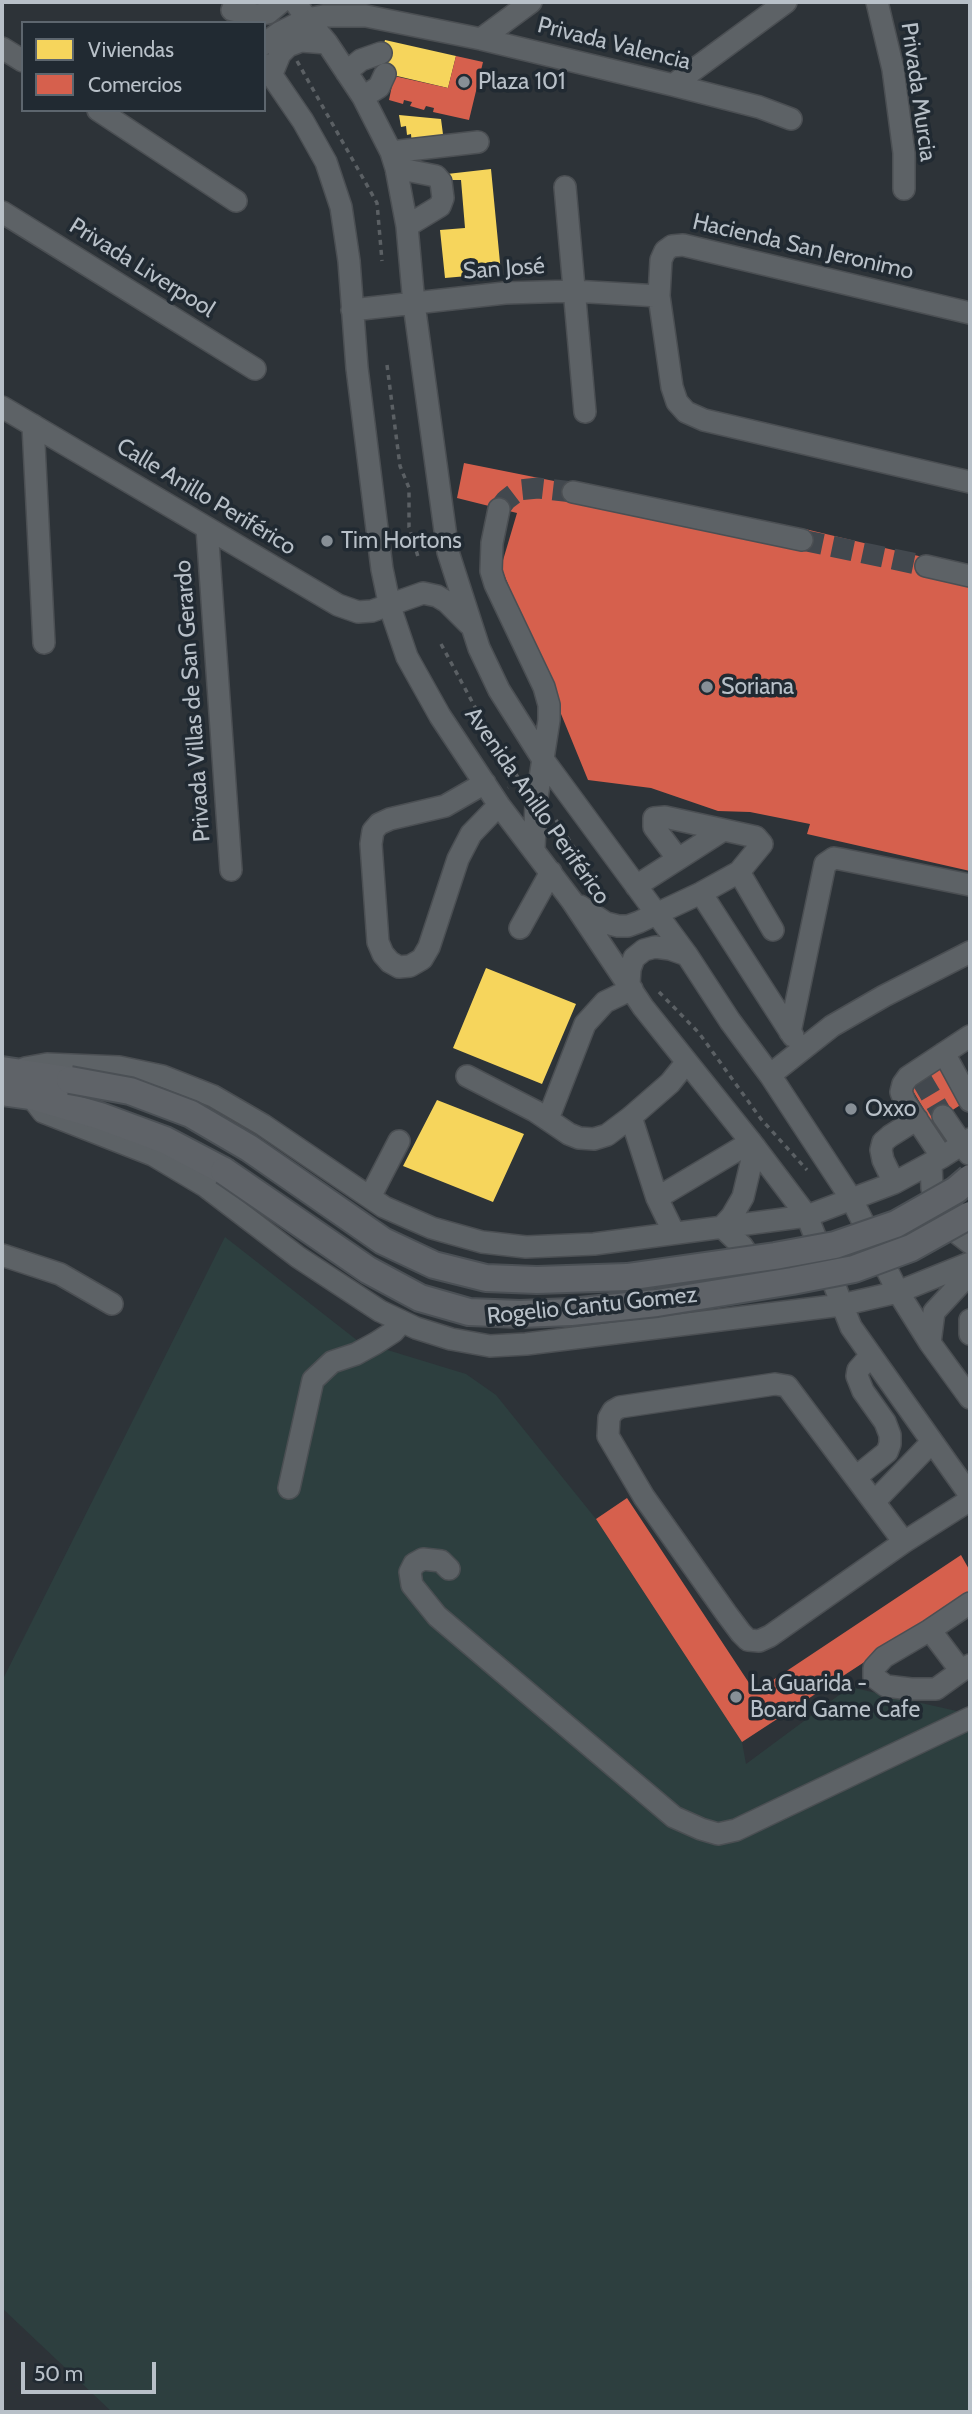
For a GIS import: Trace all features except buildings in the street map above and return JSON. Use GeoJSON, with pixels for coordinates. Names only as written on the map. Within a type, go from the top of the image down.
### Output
{"type":"FeatureCollection","features":[{"type":"Feature","properties":{"kind":"main road"},"geometry":{"type":"LineString","coordinates":[[7,1078],[70,1080],[130,1091],[191,1114],[249,1148],[383,1241],[434,1265],[486,1278],[627,1278],[835,1245],[895,1224],[956,1190],[970,1178]]}},
{"type":"Feature","properties":{"kind":"main road"},"geometry":{"type":"LineString","coordinates":[[7,1078],[31,1096],[100,1116],[165,1140],[224,1171],[368,1270],[420,1298],[469,1311],[520,1314],[571,1312],[657,1303],[792,1281],[854,1269],[911,1248],[970,1215]]}},
{"type":"Feature","properties":{"kind":"street"},"geometry":{"type":"LineString","coordinates":[[233,11],[257,15],[268,13],[281,2]]}},
{"type":"Feature","properties":{"kind":"street"},"geometry":{"type":"LineString","coordinates":[[481,39],[531,2]]}},
{"type":"Feature","properties":{"kind":"street"},"geometry":{"type":"LineString","coordinates":[[673,85],[786,2]]}},
{"type":"Feature","properties":{"kind":"street","name":"Privada Murcia"},"geometry":{"type":"LineString","coordinates":[[877,2],[893,69],[904,153],[904,189]]}},
{"type":"Feature","properties":{"kind":"street","name":"Privada Valencia"},"geometry":{"type":"LineString","coordinates":[[266,43],[301,11],[323,16],[366,16],[481,39],[673,85],[759,107],[791,119]]}},
{"type":"Feature","properties":{"kind":"street","name":"Avenida Anillo Periférico"},"geometry":{"type":"LineString","coordinates":[[301,11],[327,43],[363,97],[394,160],[407,226],[414,304],[448,552],[472,626],[499,690],[542,758],[687,955],[730,1021],[770,1074],[852,1200],[898,1292],[930,1343],[970,1398]]}},
{"type":"Feature","properties":{"kind":"street"},"geometry":{"type":"LineString","coordinates":[[268,70],[288,46],[301,41],[327,43]]}},
{"type":"Feature","properties":{"kind":"street"},"geometry":{"type":"LineString","coordinates":[[3,48],[21,60]]}},
{"type":"Feature","properties":{"kind":"street"},"geometry":{"type":"LineString","coordinates":[[346,72],[361,60],[383,63],[379,87],[363,97]]}},
{"type":"Feature","properties":{"kind":"street","name":"Avenida Anillo Periférico"},"geometry":{"type":"LineString","coordinates":[[268,70],[303,121],[326,162],[341,207],[349,261],[357,368],[382,569],[390,607],[407,657],[440,716],[493,796],[572,901],[643,1007],[807,1216],[851,1326],[970,1498]]}},
{"type":"Feature","properties":{"kind":"street"},"geometry":{"type":"LineString","coordinates":[[101,112],[236,201]]}},
{"type":"Feature","properties":{"kind":"street"},"geometry":{"type":"LineString","coordinates":[[394,160],[478,142]]}},
{"type":"Feature","properties":{"kind":"street"},"geometry":{"type":"LineString","coordinates":[[394,160],[436,176],[441,182],[443,198],[440,206],[407,226]]}},
{"type":"Feature","properties":{"kind":"street"},"geometry":{"type":"LineString","coordinates":[[565,187],[585,412]]}},
{"type":"Feature","properties":{"kind":"street","name":"Privada Liverpool"},"geometry":{"type":"LineString","coordinates":[[2,212],[255,369]]}},
{"type":"Feature","properties":{"kind":"street","name":"Hacienda San Jeronimo"},"geometry":{"type":"LineString","coordinates":[[970,313],[683,245],[672,246],[665,251],[661,260],[659,296],[672,387],[677,402],[686,412],[704,420],[970,482]]}},
{"type":"Feature","properties":{"kind":"street","name":"San José"},"geometry":{"type":"LineString","coordinates":[[352,310],[496,294],[573,291],[659,296]]}},
{"type":"Feature","properties":{"kind":"street","name":"Calle Anillo Periférico"},"geometry":{"type":"LineString","coordinates":[[2,407],[338,606],[358,612],[390,607],[423,593],[447,602],[472,626]]}},
{"type":"Feature","properties":{"kind":"street"},"geometry":{"type":"LineString","coordinates":[[33,425],[44,643]]}},
{"type":"Feature","properties":{"kind":"street"},"geometry":{"type":"LineString","coordinates":[[573,492],[802,540]]}},
{"type":"Feature","properties":{"kind":"street"},"geometry":{"type":"LineString","coordinates":[[499,509],[492,543],[491,571],[544,687],[549,705],[534,848]]}},
{"type":"Feature","properties":{"kind":"street","name":"Privada Villas de San Gerardo"},"geometry":{"type":"LineString","coordinates":[[207,528],[231,870]]}},
{"type":"Feature","properties":{"kind":"street"},"geometry":{"type":"LineString","coordinates":[[926,566],[970,576]]}},
{"type":"Feature","properties":{"kind":"street"},"geometry":{"type":"LineString","coordinates":[[493,796],[458,859],[429,947],[422,958],[410,966],[400,967],[390,962],[378,942],[371,844],[373,831],[379,824],[390,819],[493,796]]}},
{"type":"Feature","properties":{"kind":"street"},"geometry":{"type":"LineString","coordinates":[[572,901],[606,923],[628,926],[657,915],[739,872],[762,844],[756,837],[665,817],[654,818],[654,827],[678,859]]}},
{"type":"Feature","properties":{"kind":"street"},"geometry":{"type":"LineString","coordinates":[[640,891],[678,859],[722,831]]}},
{"type":"Feature","properties":{"kind":"street"},"geometry":{"type":"LineString","coordinates":[[770,1074],[796,1041],[825,864],[834,858],[970,885]]}},
{"type":"Feature","properties":{"kind":"street"},"geometry":{"type":"LineString","coordinates":[[520,928],[551,872]]}},
{"type":"Feature","properties":{"kind":"street"},"geometry":{"type":"LineString","coordinates":[[739,872],[773,930]]}},
{"type":"Feature","properties":{"kind":"street"},"geometry":{"type":"LineString","coordinates":[[701,893],[796,1041]]}},
{"type":"Feature","properties":{"kind":"street"},"geometry":{"type":"LineString","coordinates":[[548,1119],[585,1024],[605,1002],[630,986],[629,970],[634,958],[644,950],[662,948],[687,955]]}},
{"type":"Feature","properties":{"kind":"street"},"geometry":{"type":"LineString","coordinates":[[796,1041],[832,1026],[884,996],[970,953]]}},
{"type":"Feature","properties":{"kind":"street"},"geometry":{"type":"LineString","coordinates":[[970,1036],[903,1084],[901,1091],[918,1119],[936,1160],[932,1188],[944,1223],[970,1243]]}},
{"type":"Feature","properties":{"kind":"street"},"geometry":{"type":"LineString","coordinates":[[944,1053],[970,1101]]}},
{"type":"Feature","properties":{"kind":"street"},"geometry":{"type":"LineString","coordinates":[[467,1076],[579,1138],[594,1139],[607,1135],[631,1117],[670,1083],[686,1063]]}},
{"type":"Feature","properties":{"kind":"street"},"geometry":{"type":"LineString","coordinates":[[7,1078],[29,1067],[73,1064],[119,1067],[162,1076],[213,1096],[263,1125],[384,1207],[432,1228],[482,1242],[526,1247],[594,1244],[807,1216],[894,1183],[967,1146],[943,1116]]}},
{"type":"Feature","properties":{"kind":"street","name":"Rogelio Cantu Gomez"},"geometry":{"type":"LineString","coordinates":[[31,1096],[43,1112],[153,1155],[205,1186],[298,1257],[380,1311],[402,1322],[451,1339],[490,1346],[526,1344],[841,1305],[898,1292],[970,1263]]}},
{"type":"Feature","properties":{"kind":"street"},"geometry":{"type":"LineString","coordinates":[[631,1117],[657,1198],[674,1233]]}},
{"type":"Feature","properties":{"kind":"street"},"geometry":{"type":"LineString","coordinates":[[894,1183],[883,1160],[883,1142],[918,1119]]}},
{"type":"Feature","properties":{"kind":"street"},"geometry":{"type":"LineString","coordinates":[[370,1197],[399,1141]]}},
{"type":"Feature","properties":{"kind":"street"},"geometry":{"type":"LineString","coordinates":[[657,1198],[753,1144]]}},
{"type":"Feature","properties":{"kind":"street"},"geometry":{"type":"LineString","coordinates":[[722,1227],[743,1197],[753,1144]]}},
{"type":"Feature","properties":{"kind":"street"},"geometry":{"type":"LineString","coordinates":[[722,1227],[742,1246],[752,1261],[757,1280],[754,1300],[746,1317]]}},
{"type":"Feature","properties":{"kind":"street"},"geometry":{"type":"LineString","coordinates":[[2,1255],[60,1274],[112,1304]]}},
{"type":"Feature","properties":{"kind":"street"},"geometry":{"type":"LineString","coordinates":[[930,1343],[934,1312],[970,1273]]}},
{"type":"Feature","properties":{"kind":"street"},"geometry":{"type":"LineString","coordinates":[[970,1320],[970,1334]]}},
{"type":"Feature","properties":{"kind":"street"},"geometry":{"type":"LineString","coordinates":[[289,1488],[313,1380],[332,1362],[356,1354],[376,1343],[393,1332],[402,1322]]}},
{"type":"Feature","properties":{"kind":"street"},"geometry":{"type":"LineString","coordinates":[[856,1477],[887,1451],[890,1444],[885,1422],[858,1383],[859,1370],[871,1355]]}},
{"type":"Feature","properties":{"kind":"street"},"geometry":{"type":"LineString","coordinates":[[904,1542],[786,1386],[775,1384],[620,1407],[613,1411],[607,1428],[608,1436],[644,1497],[748,1640],[759,1641],[770,1636],[970,1498]]}},
{"type":"Feature","properties":{"kind":"street"},"geometry":{"type":"LineString","coordinates":[[874,1502],[932,1443]]}},
{"type":"Feature","properties":{"kind":"street"},"geometry":{"type":"LineString","coordinates":[[449,1569],[441,1561],[423,1559],[414,1564],[410,1572],[412,1585],[437,1616],[674,1817],[718,1834],[736,1830],[970,1718]]}},
{"type":"Feature","properties":{"kind":"street"},"geometry":{"type":"LineString","coordinates":[[930,1630],[965,1668],[936,1689],[886,1686],[874,1677],[874,1668],[884,1657],[970,1603]]}},
{"type":"Feature","properties":{"kind":"path"},"geometry":{"type":"LineString","coordinates":[[304,71],[377,203],[382,261]]}},
{"type":"Feature","properties":{"kind":"path"},"geometry":{"type":"LineString","coordinates":[[387,365],[400,466],[409,488],[409,527],[419,560]]}},
{"type":"Feature","properties":{"kind":"path"},"geometry":{"type":"LineString","coordinates":[[441,644],[482,720],[519,779],[493,796]]}},
{"type":"Feature","properties":{"kind":"path"},"geometry":{"type":"LineString","coordinates":[[553,816],[616,911],[640,891]]}},
{"type":"Feature","properties":{"kind":"path"},"geometry":{"type":"LineString","coordinates":[[659,992],[699,1034],[761,1119],[808,1171]]}},
{"type":"Feature","properties":{"kind":"shaded area"},"geometry":{"type":"Polygon","coordinates":[[[225,1237],[358,1341],[466,1374],[496,1395],[596,1519],[742,1742],[746,1764],[850,1687],[970,1714],[970,2412],[112,2412],[2,2308],[2,1681],[225,1237]]]}},
{"type":"Feature","properties":{"kind":"tunnel"},"geometry":{"type":"LineString","coordinates":[[499,509],[519,490],[538,488],[573,492]]}},
{"type":"Feature","properties":{"kind":"tunnel"},"geometry":{"type":"LineString","coordinates":[[802,540],[926,566]]}},
{"type":"Feature","properties":{"kind":"tunnel"},"geometry":{"type":"LineString","coordinates":[[920,1077],[943,1116]]}},
{"type":"Feature","properties":{"kind":"place","name":"Plaza 101"},"geometry":{"type":"Point","coordinates":[464,82]}},
{"type":"Feature","properties":{"kind":"place","name":"Tim Hortons"},"geometry":{"type":"Point","coordinates":[327,541]}},
{"type":"Feature","properties":{"kind":"place","name":"Soriana"},"geometry":{"type":"Point","coordinates":[707,687]}},
{"type":"Feature","properties":{"kind":"place","name":"Oxxo"},"geometry":{"type":"Point","coordinates":[851,1109]}},
{"type":"Feature","properties":{"kind":"place","name":"La Guarida - Board Game Cafe"},"geometry":{"type":"Point","coordinates":[736,1697]}}]}
